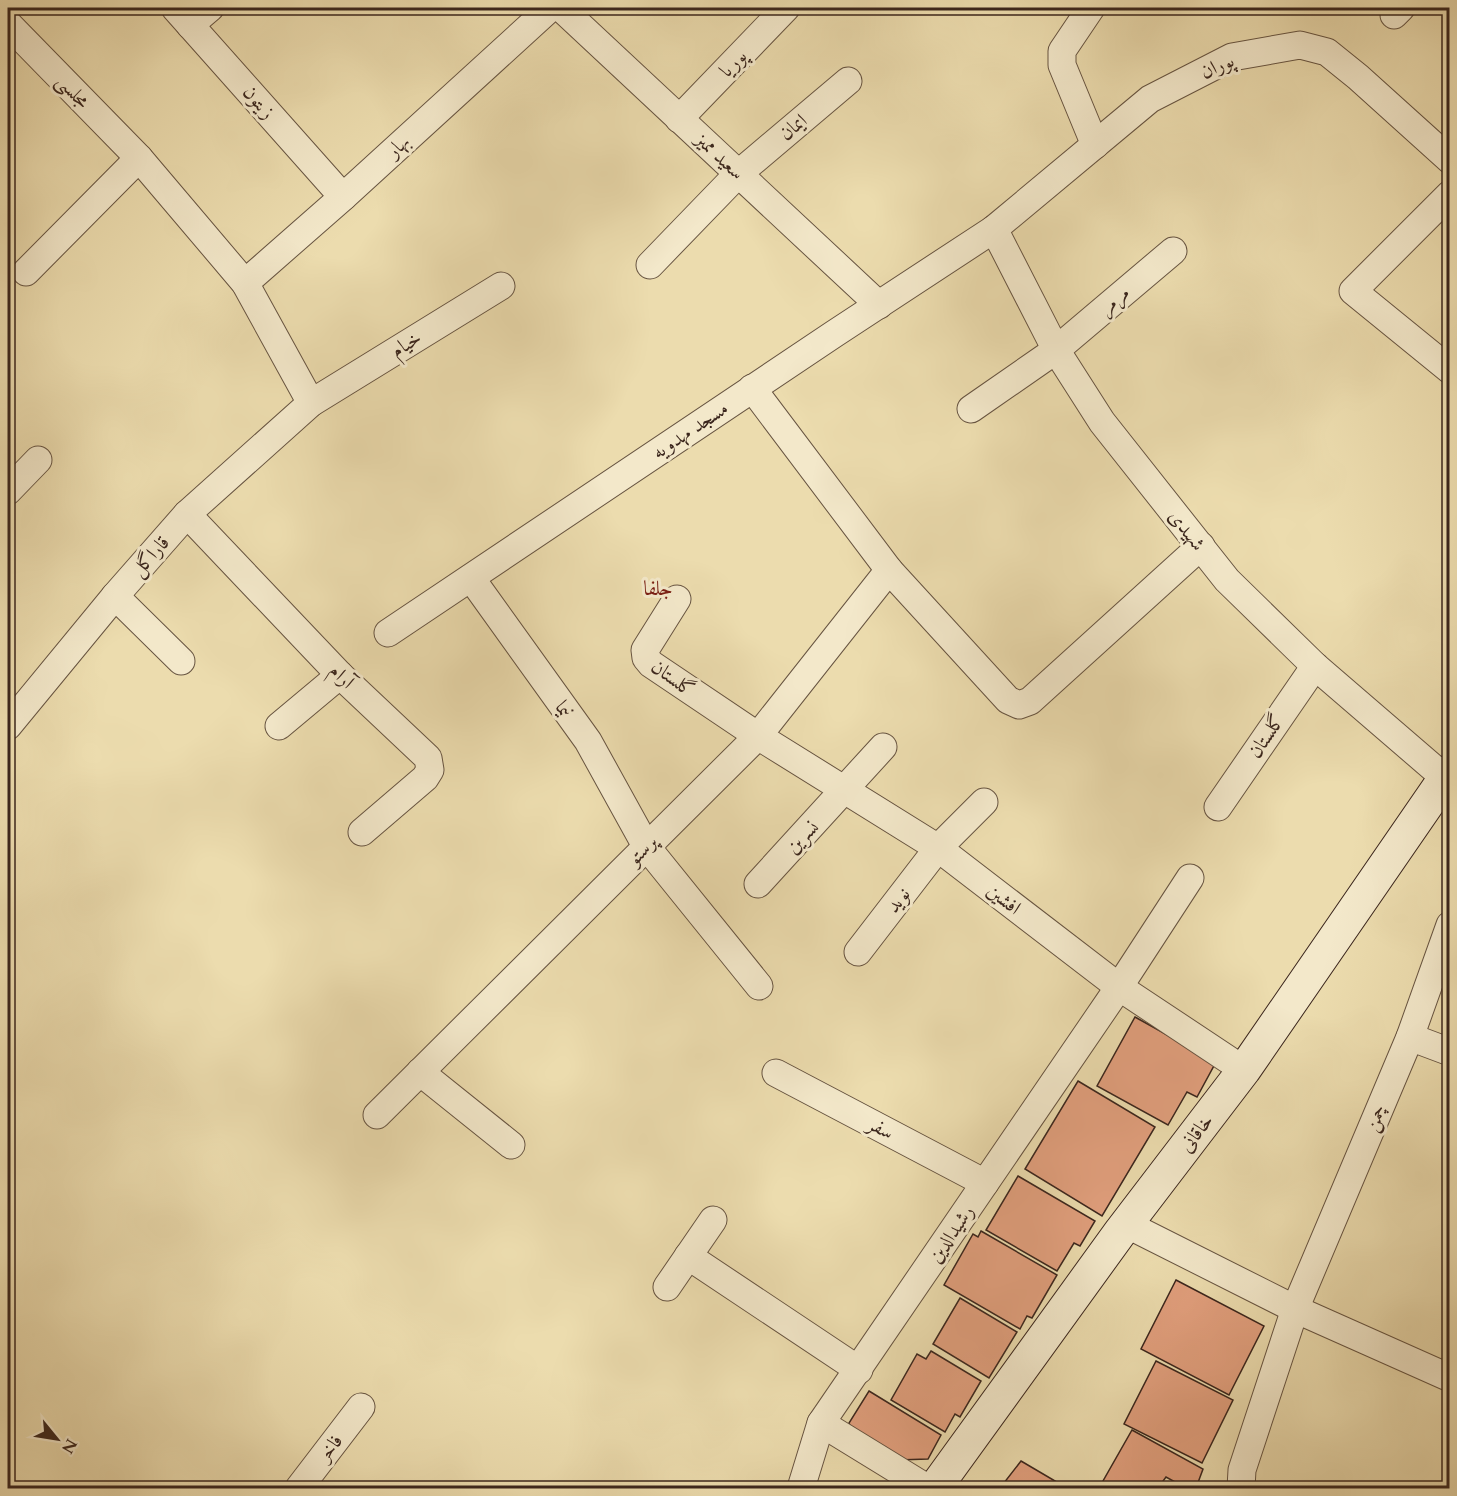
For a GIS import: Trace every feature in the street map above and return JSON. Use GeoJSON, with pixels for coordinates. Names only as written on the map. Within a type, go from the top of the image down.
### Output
{"type":"FeatureCollection","features":[{"type":"Feature","properties":{"kind":"street","name":"بهار"},"geometry":{"type":"LineString","coordinates":[[245,283],[550,8]]}},
{"type":"Feature","properties":{"kind":"street","name":"سعید ممیز"},"geometry":{"type":"LineString","coordinates":[[561,8],[879,305]]}},
{"type":"Feature","properties":{"kind":"street","name":"پوریا"},"geometry":{"type":"LineString","coordinates":[[679,119],[786,8]]}},
{"type":"Feature","properties":{"kind":"street"},"geometry":{"type":"LineString","coordinates":[[1091,8],[1062,51],[1062,65],[1095,145]]}},
{"type":"Feature","properties":{"kind":"street","name":"زیتون"},"geometry":{"type":"LineString","coordinates":[[192,13],[343,197]]}},
{"type":"Feature","properties":{"kind":"street","name":"مجلسی"},"geometry":{"type":"LineString","coordinates":[[8,24],[139,158],[245,283],[311,403]]}},
{"type":"Feature","properties":{"kind":"street","name":"پوران"},"geometry":{"type":"LineString","coordinates":[[994,230],[1150,99],[1232,57],[1300,45],[1327,52],[1358,77],[1449,160]]}},
{"type":"Feature","properties":{"kind":"street","name":"ایمان"},"geometry":{"type":"LineString","coordinates":[[650,266],[738,174],[848,81]]}},
{"type":"Feature","properties":{"kind":"street"},"geometry":{"type":"LineString","coordinates":[[26,272],[139,158]]}},
{"type":"Feature","properties":{"kind":"street"},"geometry":{"type":"LineString","coordinates":[[1449,194],[1353,291],[1449,370]]}},
{"type":"Feature","properties":{"kind":"street","name":"مسجد مهدویه"},"geometry":{"type":"LineString","coordinates":[[388,633],[752,388],[994,230]]}},
{"type":"Feature","properties":{"kind":"street","name":"شهیدی"},"geometry":{"type":"LineString","coordinates":[[994,230],[1056,350],[1102,422],[1227,580],[1315,666],[1447,775]]}},
{"type":"Feature","properties":{"kind":"street","name":"مرمر"},"geometry":{"type":"LineString","coordinates":[[971,409],[1056,350],[1173,251]]}},
{"type":"Feature","properties":{"kind":"street","name":"خیام"},"geometry":{"type":"LineString","coordinates":[[311,403],[501,286]]}},
{"type":"Feature","properties":{"kind":"street"},"geometry":{"type":"LineString","coordinates":[[752,388],[889,570],[1008,700],[1019,705],[1029,701],[1201,546]]}},
{"type":"Feature","properties":{"kind":"street","name":"قاراگل"},"geometry":{"type":"LineString","coordinates":[[8,726],[115,596],[187,514],[311,403]]}},
{"type":"Feature","properties":{"kind":"street"},"geometry":{"type":"LineString","coordinates":[[8,491],[38,460]]}},
{"type":"Feature","properties":{"kind":"street","name":"آرام"},"geometry":{"type":"LineString","coordinates":[[187,514],[340,675],[428,758],[430,770],[425,778],[362,832]]}},
{"type":"Feature","properties":{"kind":"street","name":"پرستو"},"geometry":{"type":"LineString","coordinates":[[377,1115],[758,736],[889,570]]}},
{"type":"Feature","properties":{"kind":"street","name":"نیما"},"geometry":{"type":"LineString","coordinates":[[471,578],[588,741],[646,846],[759,986]]}},
{"type":"Feature","properties":{"kind":"street"},"geometry":{"type":"LineString","coordinates":[[115,596],[181,661]]}},
{"type":"Feature","properties":{"kind":"street","name":"گلستان"},"geometry":{"type":"LineString","coordinates":[[677,599],[645,650],[646,658],[651,664],[758,736]]}},
{"type":"Feature","properties":{"kind":"street","name":"گلستان"},"geometry":{"type":"LineString","coordinates":[[1218,807],[1315,666]]}},
{"type":"Feature","properties":{"kind":"street"},"geometry":{"type":"LineString","coordinates":[[279,726],[340,675]]}},
{"type":"Feature","properties":{"kind":"street","name":"افشین"},"geometry":{"type":"LineString","coordinates":[[758,736],[938,848],[1119,987],[1244,1070]]}},
{"type":"Feature","properties":{"kind":"street","name":"نسرین"},"geometry":{"type":"LineString","coordinates":[[758,884],[883,747]]}},
{"type":"Feature","properties":{"kind":"street","name":"خاقانی"},"geometry":{"type":"LineString","coordinates":[[935,1488],[1126,1224],[1244,1070],[1447,775]]}},
{"type":"Feature","properties":{"kind":"street","name":"نوید"},"geometry":{"type":"LineString","coordinates":[[858,952],[938,848],[984,802]]}},
{"type":"Feature","properties":{"kind":"street","name":"رشیدالدین"},"geometry":{"type":"LineString","coordinates":[[801,1488],[821,1423],[1119,987],[1190,878]]}},
{"type":"Feature","properties":{"kind":"street","name":"چمن"},"geometry":{"type":"LineString","coordinates":[[1241,1488],[1242,1470],[1295,1309],[1410,1037],[1449,926]]}},
{"type":"Feature","properties":{"kind":"street"},"geometry":{"type":"LineString","coordinates":[[1410,1037],[1449,1052]]}},
{"type":"Feature","properties":{"kind":"street"},"geometry":{"type":"LineString","coordinates":[[420,1072],[511,1145]]}},
{"type":"Feature","properties":{"kind":"street","name":"سفر"},"geometry":{"type":"LineString","coordinates":[[776,1073],[986,1183]]}},
{"type":"Feature","properties":{"kind":"street"},"geometry":{"type":"LineString","coordinates":[[667,1287],[713,1220]]}},
{"type":"Feature","properties":{"kind":"street"},"geometry":{"type":"LineString","coordinates":[[1126,1224],[1295,1309],[1449,1378]]}},
{"type":"Feature","properties":{"kind":"street"},"geometry":{"type":"LineString","coordinates":[[688,1256],[859,1370]]}},
{"type":"Feature","properties":{"kind":"street","name":"فاخر"},"geometry":{"type":"LineString","coordinates":[[299,1488],[361,1407]]}},
{"type":"Feature","properties":{"kind":"street"},"geometry":{"type":"LineString","coordinates":[[821,1423],[927,1488]]}},
{"type":"Feature","properties":{"kind":"building"},"geometry":{"type":"Polygon","coordinates":[[[1135,1017],[1216,1062],[1197,1097],[1187,1092],[1168,1125],[1097,1086],[1135,1017]]]}},
{"type":"Feature","properties":{"kind":"building"},"geometry":{"type":"Polygon","coordinates":[[[1078,1081],[1155,1127],[1102,1216],[1025,1169],[1078,1081]]]}},
{"type":"Feature","properties":{"kind":"building"},"geometry":{"type":"Polygon","coordinates":[[[1018,1176],[1095,1221],[1080,1246],[1074,1243],[1057,1271],[986,1230],[1018,1176]]]}},
{"type":"Feature","properties":{"kind":"building"},"geometry":{"type":"Polygon","coordinates":[[[981,1231],[1057,1275],[1032,1318],[1027,1316],[1020,1329],[944,1285],[973,1234],[978,1237],[981,1231]]]}},
{"type":"Feature","properties":{"kind":"building"},"geometry":{"type":"Polygon","coordinates":[[[1176,1280],[1264,1326],[1229,1395],[1141,1349],[1176,1280]]]}},
{"type":"Feature","properties":{"kind":"building"},"geometry":{"type":"Polygon","coordinates":[[[960,1298],[1017,1332],[989,1378],[933,1344],[960,1298]]]}},
{"type":"Feature","properties":{"kind":"building"},"geometry":{"type":"Polygon","coordinates":[[[931,1351],[981,1381],[960,1417],[955,1414],[945,1432],[891,1400],[917,1354],[926,1359],[931,1351]]]}},
{"type":"Feature","properties":{"kind":"building"},"geometry":{"type":"Polygon","coordinates":[[[1156,1361],[1233,1400],[1202,1463],[1124,1424],[1156,1361]]]}},
{"type":"Feature","properties":{"kind":"building"},"geometry":{"type":"Polygon","coordinates":[[[869,1391],[941,1435],[928,1459],[897,1460],[853,1433],[849,1423],[869,1391]]]}},
{"type":"Feature","properties":{"kind":"building"},"geometry":{"type":"Polygon","coordinates":[[[1132,1430],[1203,1469],[1196,1488],[1186,1488],[1166,1477],[1158,1488],[1099,1488],[1132,1430]]]}},
{"type":"Feature","properties":{"kind":"building"},"geometry":{"type":"Polygon","coordinates":[[[1021,1461],[1067,1488],[1000,1488],[1021,1461]]]}},
{"type":"Feature","properties":{"kind":"district","name":"جلفا"},"geometry":{"type":"Point","coordinates":[658,588]}}]}
